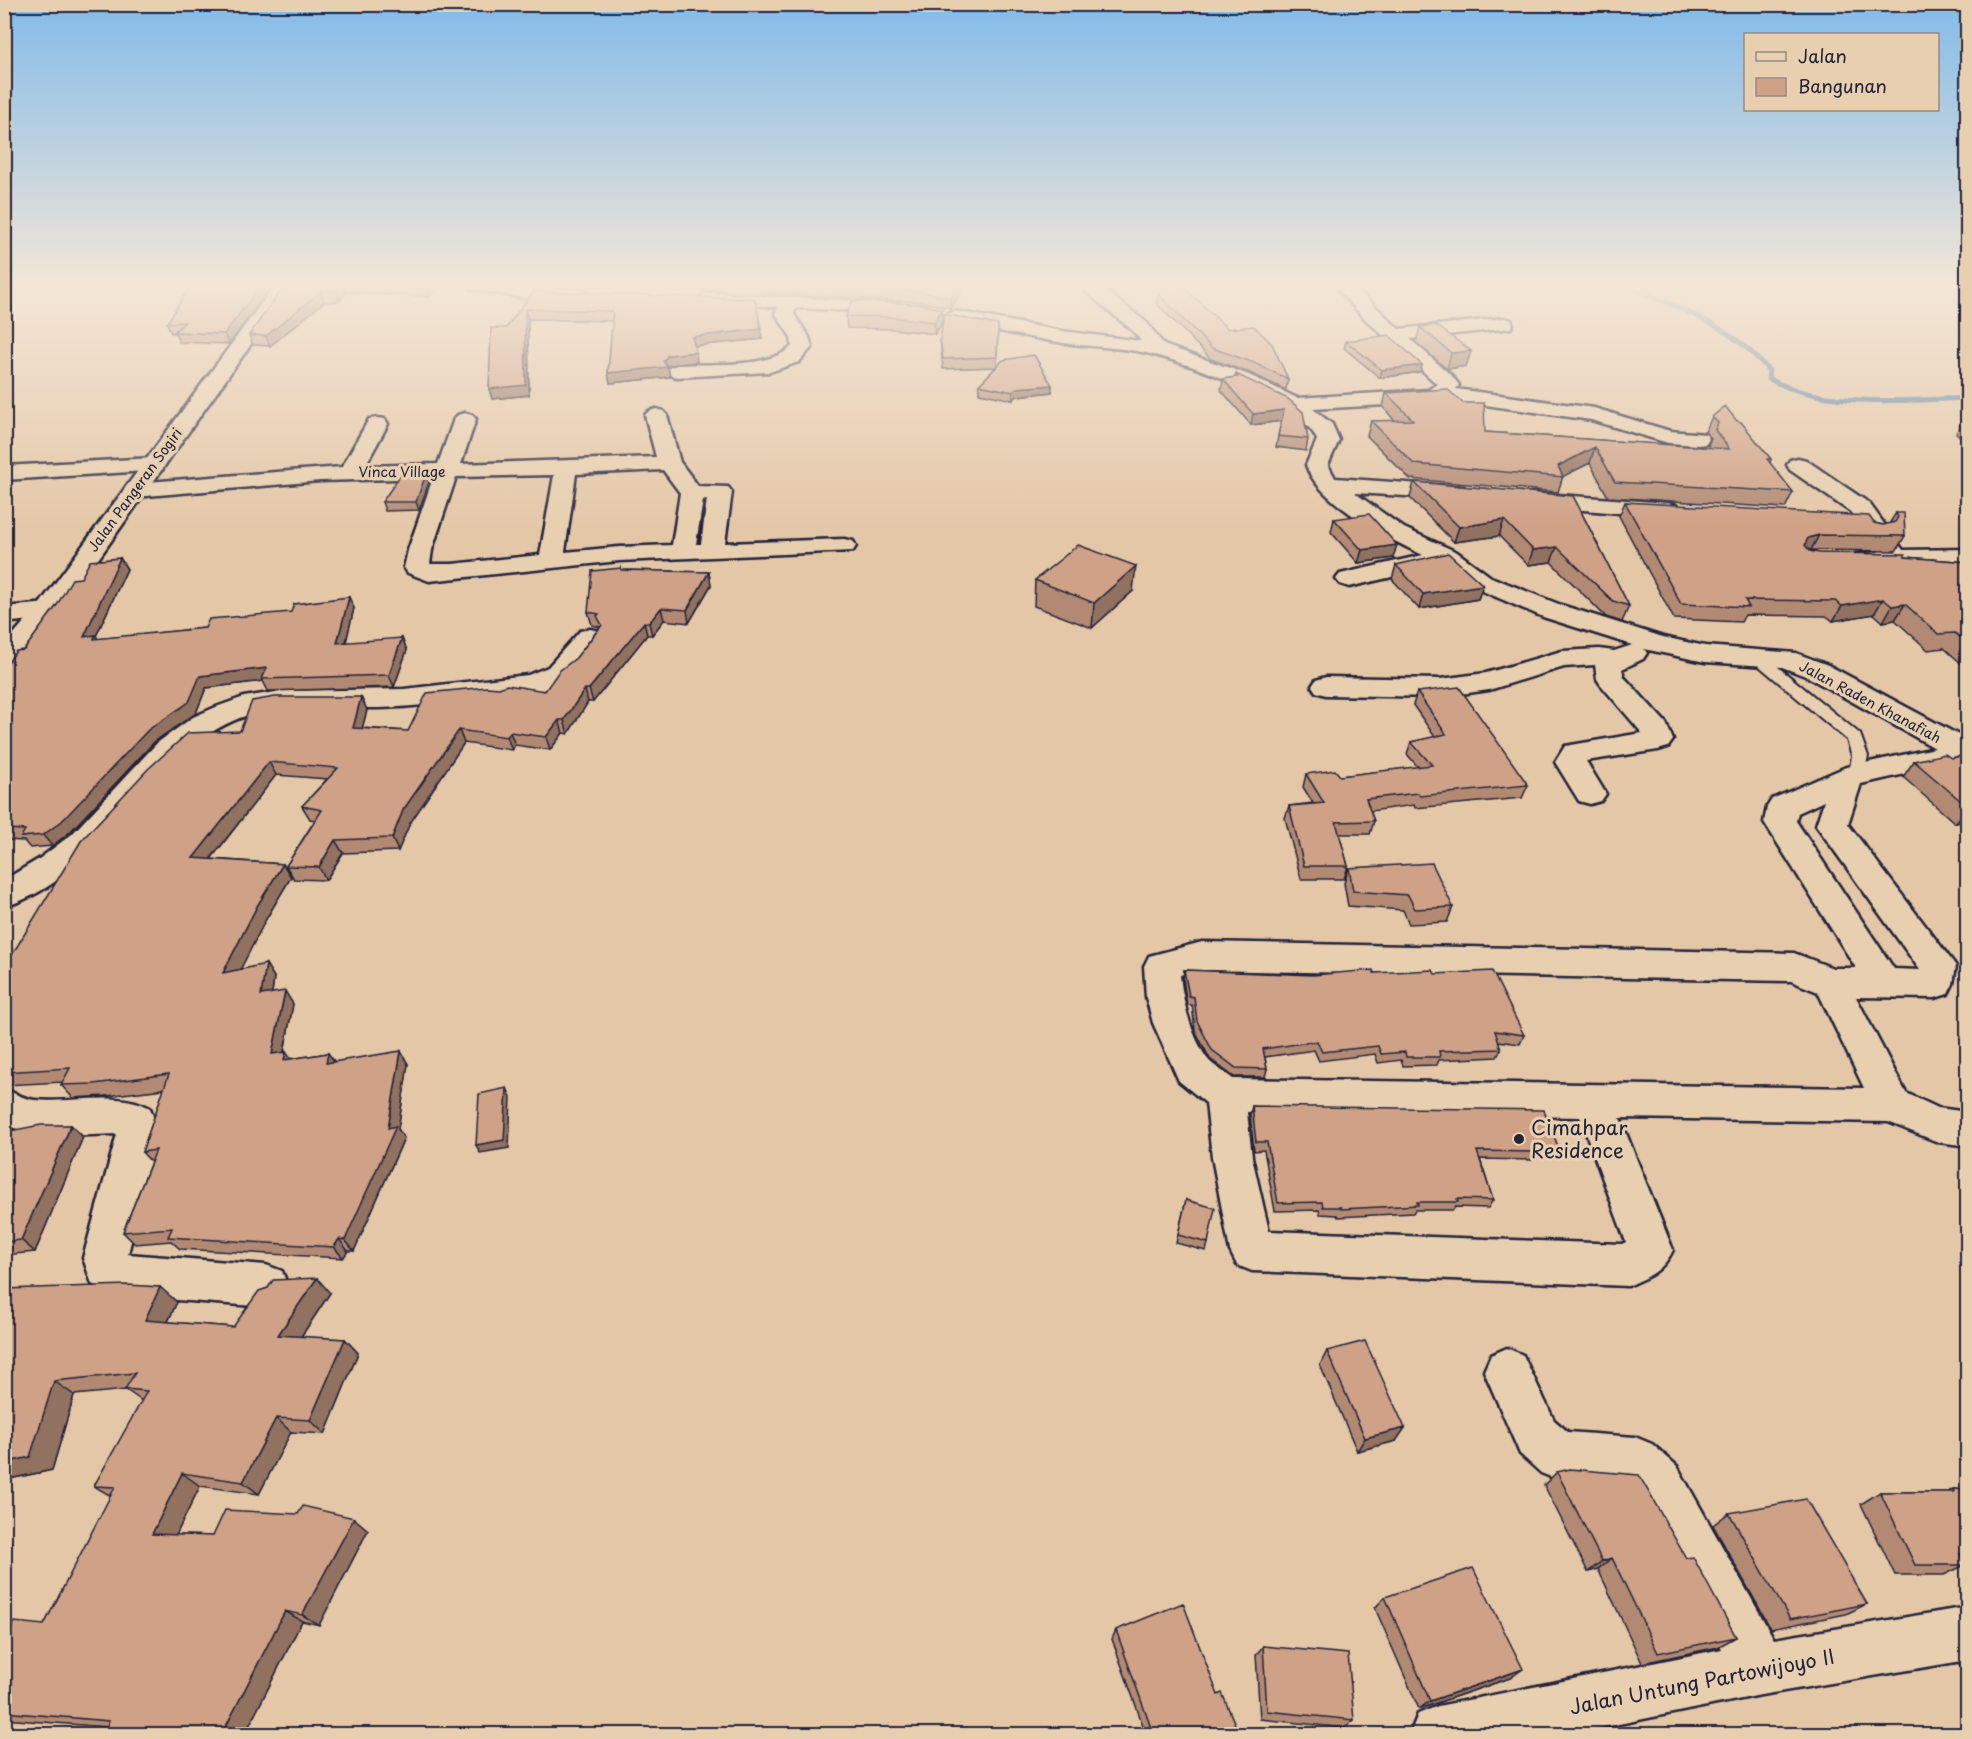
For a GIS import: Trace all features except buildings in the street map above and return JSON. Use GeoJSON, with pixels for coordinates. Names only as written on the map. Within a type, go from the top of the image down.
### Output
{"type":"FeatureCollection","features":[{"type":"Feature","properties":{"kind":"street","name":"Jalan Pangeran Sogiri"},"geometry":{"type":"LineString","coordinates":[[4,663],[48,611],[225,366]]}},
{"type":"Feature","properties":{"kind":"street"},"geometry":{"type":"LineString","coordinates":[[677,371],[767,366]]}},
{"type":"Feature","properties":{"kind":"street"},"geometry":{"type":"LineString","coordinates":[[1206,366],[1242,379],[1294,404],[1324,429],[1328,440],[1317,465],[1322,477],[1329,485],[1480,495]]}},
{"type":"Feature","properties":{"kind":"street"},"geometry":{"type":"LineString","coordinates":[[1427,366],[1449,386],[1435,395]]}},
{"type":"Feature","properties":{"kind":"street"},"geometry":{"type":"LineString","coordinates":[[1294,404],[1457,395],[1594,414],[1668,437],[1698,440]]}},
{"type":"Feature","properties":{"kind":"street"},"geometry":{"type":"LineString","coordinates":[[656,415],[669,463],[692,493],[683,551]]}},
{"type":"Feature","properties":{"kind":"street"},"geometry":{"type":"LineString","coordinates":[[465,418],[449,472],[420,550],[417,568],[429,573],[619,554],[844,546]]}},
{"type":"Feature","properties":{"kind":"street"},"geometry":{"type":"LineString","coordinates":[[350,473],[377,424]]}},
{"type":"Feature","properties":{"kind":"street","name":"Vinca Village"},"geometry":{"type":"LineString","coordinates":[[135,490],[350,473],[449,472],[669,463]]}},
{"type":"Feature","properties":{"kind":"street"},"geometry":{"type":"LineString","coordinates":[[4,473],[154,465]]}},
{"type":"Feature","properties":{"kind":"street"},"geometry":{"type":"LineString","coordinates":[[1798,465],[1861,508],[1869,522],[1899,560]]}},
{"type":"Feature","properties":{"kind":"street"},"geometry":{"type":"LineString","coordinates":[[551,562],[566,468]]}},
{"type":"Feature","properties":{"kind":"street","name":"Jalan Raden Khanafiah"},"geometry":{"type":"LineString","coordinates":[[1329,485],[1395,533],[1448,557],[1482,582],[1552,611],[1657,644],[1705,654],[1786,659],[1818,671],[1966,752]]}},
{"type":"Feature","properties":{"kind":"street"},"geometry":{"type":"LineString","coordinates":[[692,493],[720,492],[712,550]]}},
{"type":"Feature","properties":{"kind":"street"},"geometry":{"type":"LineString","coordinates":[[1513,498],[1686,512]]}},
{"type":"Feature","properties":{"kind":"street"},"geometry":{"type":"LineString","coordinates":[[1837,520],[1869,522]]}},
{"type":"Feature","properties":{"kind":"street"},"geometry":{"type":"LineString","coordinates":[[1841,558],[1899,560],[1911,556],[1944,554],[1968,556]]}},
{"type":"Feature","properties":{"kind":"street"},"geometry":{"type":"LineString","coordinates":[[1349,579],[1448,557]]}},
{"type":"Feature","properties":{"kind":"street"},"geometry":{"type":"LineString","coordinates":[[4,615],[48,611]]}},
{"type":"Feature","properties":{"kind":"street"},"geometry":{"type":"LineString","coordinates":[[4,895],[42,875],[79,846],[169,748],[194,728],[225,713],[268,700],[294,697],[419,698],[510,687],[552,676],[590,637]]}},
{"type":"Feature","properties":{"kind":"street"},"geometry":{"type":"LineString","coordinates":[[1590,794],[1569,762],[1576,753],[1658,740],[1659,735],[1611,679],[1608,667],[1617,660],[1657,644]]}},
{"type":"Feature","properties":{"kind":"street"},"geometry":{"type":"LineString","coordinates":[[1326,686],[1440,688],[1489,681],[1563,659],[1599,657],[1617,660]]}},
{"type":"Feature","properties":{"kind":"street"},"geometry":{"type":"LineString","coordinates":[[1885,984],[1780,822],[1783,807],[1852,777],[1966,752]]}},
{"type":"Feature","properties":{"kind":"street"},"geometry":{"type":"LineString","coordinates":[[1852,777],[1832,825],[1938,966],[1935,984],[1831,982],[1794,967],[1203,956],[1162,966],[1164,998],[1172,1023],[1193,1070],[1225,1095],[1892,1104],[1923,1121],[1954,1130],[1968,1129]]}},
{"type":"Feature","properties":{"kind":"street"},"geometry":{"type":"LineString","coordinates":[[1831,982],[1892,1104]]}},
{"type":"Feature","properties":{"kind":"street"},"geometry":{"type":"LineString","coordinates":[[1225,1095],[1232,1157],[1252,1251],[1628,1264],[1651,1250],[1594,1101]]}},
{"type":"Feature","properties":{"kind":"street"},"geometry":{"type":"LineString","coordinates":[[4,1106],[29,1117],[63,1119],[129,1116],[136,1120],[138,1129],[105,1258],[107,1269],[113,1274],[266,1286]]}},
{"type":"Feature","properties":{"kind":"street"},"geometry":{"type":"LineString","coordinates":[[1507,1371],[1537,1437],[1558,1456],[1635,1461],[1660,1483],[1761,1668]]}},
{"type":"Feature","properties":{"kind":"street","name":"Jalan Untung Partowijoyo II"},"geometry":{"type":"LineString","coordinates":[[1438,1734],[1761,1668],[1968,1632]]}},
{"type":"Feature","properties":{"kind":"lane"},"geometry":{"type":"LineString","coordinates":[[1756,656],[1854,738],[1860,756],[1852,777]]}},
{"type":"Feature","properties":{"kind":"waterway"},"geometry":{"type":"LineString","coordinates":[[1765,366],[1769,371],[1768,378],[1789,388],[1813,394],[1892,401],[1968,398]]}},
{"type":"Feature","properties":{"kind":"place","name":"Cimahpar Residence"},"geometry":{"type":"Point","coordinates":[1519,1139]}}]}
